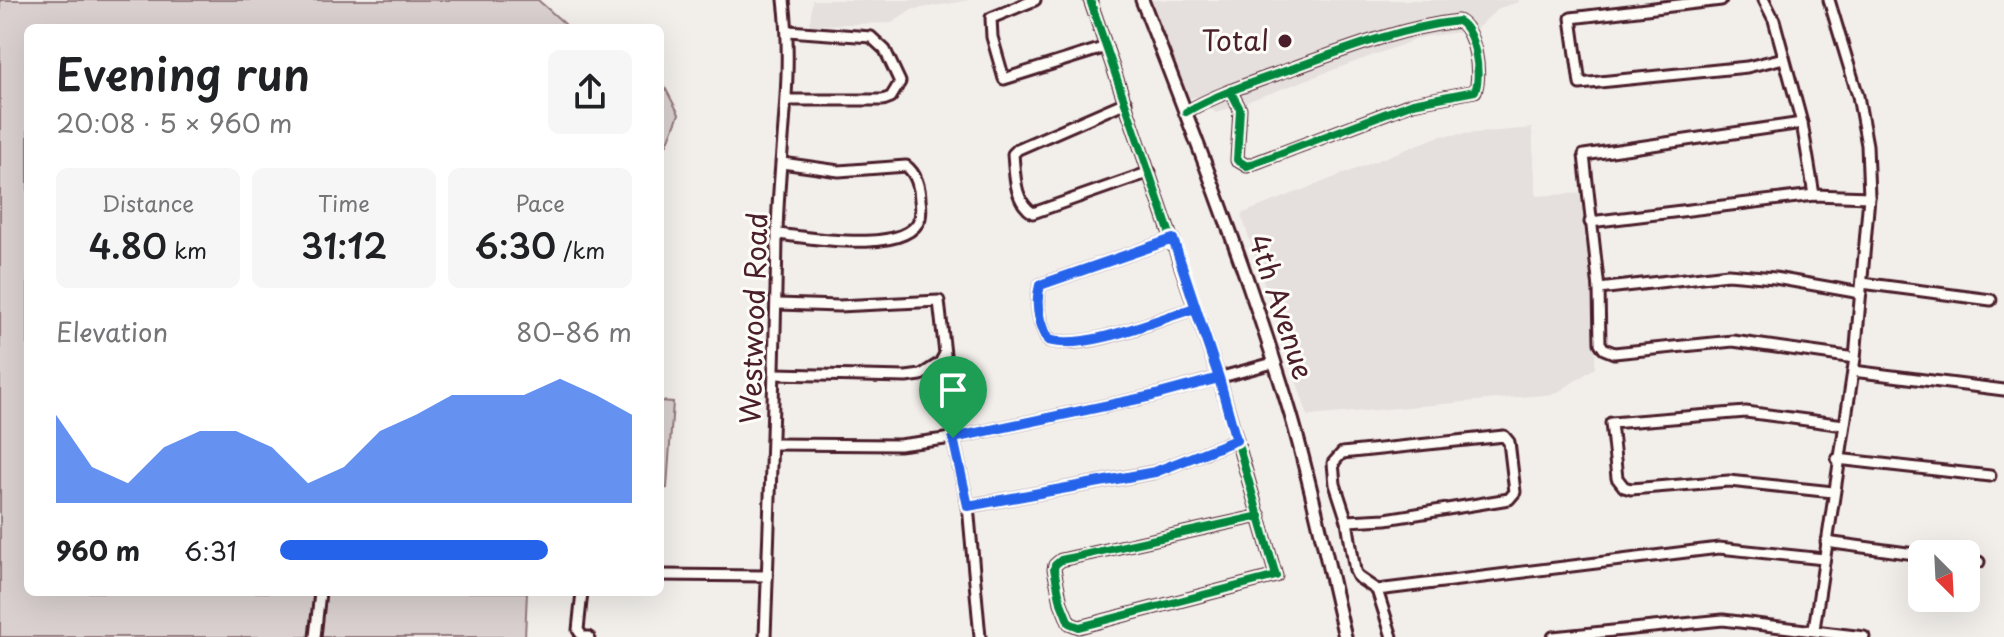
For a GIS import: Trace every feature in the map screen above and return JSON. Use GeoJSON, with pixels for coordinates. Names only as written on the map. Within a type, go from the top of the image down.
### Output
{"type":"FeatureCollection","features":[{"type":"Feature","properties":{"kind":"street","name":"Westwood Road"},"geometry":{"type":"LineString","coordinates":[[765,637],[778,304],[777,234],[787,100],[788,31],[784,0]]}},
{"type":"Feature","properties":{"kind":"street"},"geometry":{"type":"LineString","coordinates":[[1035,0],[991,18],[992,37],[1004,79],[1106,47]]}},
{"type":"Feature","properties":{"kind":"street"},"geometry":{"type":"LineString","coordinates":[[1090,0],[1219,378],[1260,516],[1276,576],[1079,627],[1069,623],[1054,569],[1064,558],[1260,516]]}},
{"type":"Feature","properties":{"kind":"street","name":"4th Avenue"},"geometry":{"type":"LineString","coordinates":[[1142,0],[1230,229],[1273,363],[1306,471],[1345,637]]}},
{"type":"Feature","properties":{"kind":"street"},"geometry":{"type":"LineString","coordinates":[[1721,0],[1571,18],[1580,84],[1747,67],[1784,58]]}},
{"type":"Feature","properties":{"kind":"street"},"geometry":{"type":"LineString","coordinates":[[1764,0],[1774,20],[1802,123],[1814,195]]}},
{"type":"Feature","properties":{"kind":"street"},"geometry":{"type":"LineString","coordinates":[[1814,629],[1837,459],[1855,358],[1869,197],[1867,145],[1858,96],[1829,0]]}},
{"type":"Feature","properties":{"kind":"street"},"geometry":{"type":"LineString","coordinates":[[1186,112],[1231,92],[1374,39],[1422,25],[1458,21],[1464,23],[1471,33],[1478,80],[1475,91],[1413,103],[1247,166],[1237,160],[1240,109],[1231,92]]}},
{"type":"Feature","properties":{"kind":"street"},"geometry":{"type":"LineString","coordinates":[[787,100],[883,100],[891,97],[900,82],[885,50],[871,37],[788,31]]}},
{"type":"Feature","properties":{"kind":"street"},"geometry":{"type":"LineString","coordinates":[[1126,102],[1018,149],[1013,154],[1020,199],[1026,209],[1033,213],[1150,172]]}},
{"type":"Feature","properties":{"kind":"street"},"geometry":{"type":"LineString","coordinates":[[1802,123],[1584,155],[1599,289],[1600,343],[1604,349],[1614,353],[1733,341],[1855,358]]}},
{"type":"Feature","properties":{"kind":"street"},"geometry":{"type":"LineString","coordinates":[[777,234],[875,241],[899,237],[912,230],[920,219],[918,183],[906,166],[839,171],[782,163]]}},
{"type":"Feature","properties":{"kind":"street"},"geometry":{"type":"LineString","coordinates":[[1590,222],[1814,195],[1869,197]]}},
{"type":"Feature","properties":{"kind":"street"},"geometry":{"type":"LineString","coordinates":[[1173,239],[1040,285],[1037,306],[1043,329],[1048,340],[1065,344],[1097,339],[1195,308]]}},
{"type":"Feature","properties":{"kind":"street"},"geometry":{"type":"LineString","coordinates":[[1599,289],[1728,274],[1991,300]]}},
{"type":"Feature","properties":{"kind":"street"},"geometry":{"type":"LineString","coordinates":[[775,374],[906,377],[932,370],[945,354],[939,301],[839,306],[778,304]]}},
{"type":"Feature","properties":{"kind":"street"},"geometry":{"type":"LineString","coordinates":[[773,444],[899,445],[953,438],[1152,396],[1273,363]]}},
{"type":"Feature","properties":{"kind":"street"},"geometry":{"type":"LineString","coordinates":[[1853,371],[2004,390]]}},
{"type":"Feature","properties":{"kind":"street"},"geometry":{"type":"LineString","coordinates":[[1833,492],[1729,481],[1624,487],[1617,478],[1611,423],[1746,412],[1844,425]]}},
{"type":"Feature","properties":{"kind":"street"},"geometry":{"type":"LineString","coordinates":[[1347,521],[1386,519],[1509,499],[1515,492],[1509,442],[1504,436],[1342,453],[1333,463],[1355,571],[1358,577],[1377,590],[1392,637]]}},
{"type":"Feature","properties":{"kind":"street"},"geometry":{"type":"LineString","coordinates":[[953,438],[968,506],[980,637]]}},
{"type":"Feature","properties":{"kind":"street"},"geometry":{"type":"LineString","coordinates":[[968,506],[1155,472],[1236,440]]}},
{"type":"Feature","properties":{"kind":"street"},"geometry":{"type":"LineString","coordinates":[[1837,459],[1990,476]]}},
{"type":"Feature","properties":{"kind":"street"},"geometry":{"type":"LineString","coordinates":[[1826,542],[1908,553]]}},
{"type":"Feature","properties":{"kind":"street"},"geometry":{"type":"LineString","coordinates":[[1377,590],[1719,548],[1824,559]]}},
{"type":"Feature","properties":{"kind":"street"},"geometry":{"type":"LineString","coordinates":[[664,575],[767,576]]}},
{"type":"Feature","properties":{"kind":"street"},"geometry":{"type":"LineString","coordinates":[[315,637],[320,596]]}},
{"type":"Feature","properties":{"kind":"street"},"geometry":{"type":"LineString","coordinates":[[582,596],[578,630],[583,637],[589,637]]}},
{"type":"Feature","properties":{"kind":"street"},"geometry":{"type":"LineString","coordinates":[[1553,637],[1723,620],[1864,637]]}},
{"type":"Feature","properties":{"kind":"shaded area"},"geometry":{"type":"Polygon","coordinates":[[[0,0],[538,0],[565,24],[24,24],[24,596],[527,596],[525,637],[0,637],[0,0]]]}},
{"type":"Feature","properties":{"kind":"shaded area"},"geometry":{"type":"Polygon","coordinates":[[[812,0],[971,0],[910,10],[892,23],[810,25],[812,0]]]}},
{"type":"Feature","properties":{"kind":"shaded area"},"geometry":{"type":"Polygon","coordinates":[[[1148,0],[1519,2],[1499,8],[1475,30],[1423,37],[1216,113],[1196,97],[1185,99],[1148,0]]]}},
{"type":"Feature","properties":{"kind":"shaded area"},"geometry":{"type":"Polygon","coordinates":[[[664,86],[679,114],[664,147],[664,86]]]}},
{"type":"Feature","properties":{"kind":"shaded area"},"geometry":{"type":"Polygon","coordinates":[[[1532,128],[1536,196],[1583,193],[1596,310],[1595,368],[1555,394],[1308,416],[1241,214],[1440,136],[1532,128]]]}},
{"type":"Feature","properties":{"kind":"shaded area"},"geometry":{"type":"Polygon","coordinates":[[[664,401],[673,402],[667,488],[664,488],[664,401]]]}},
{"type":"Feature","properties":{"kind":"cycle path"},"geometry":{"type":"LineString","coordinates":[[1090,0],[1219,378],[1276,576],[1079,627],[1069,623],[1054,569],[1061,560],[1260,516]]}},
{"type":"Feature","properties":{"kind":"cycle path"},"geometry":{"type":"LineString","coordinates":[[1186,112],[1236,89],[1330,55],[1393,34],[1458,21],[1473,42],[1478,74],[1475,91],[1413,103],[1247,166],[1237,160],[1240,109],[1231,92]]}},
{"type":"Feature","properties":{"kind":"place","name":"Total"},"geometry":{"type":"Point","coordinates":[1285,41]}},
{"type":"Feature","properties":{"kind":"route"},"geometry":{"type":"LineString","coordinates":[[953,438],[968,506],[1155,472],[1236,440],[1219,378],[1173,239],[1040,285],[1037,306],[1043,329],[1048,340],[1065,344],[1097,339],[1195,308],[1219,378],[1152,396],[953,438]]}}]}
